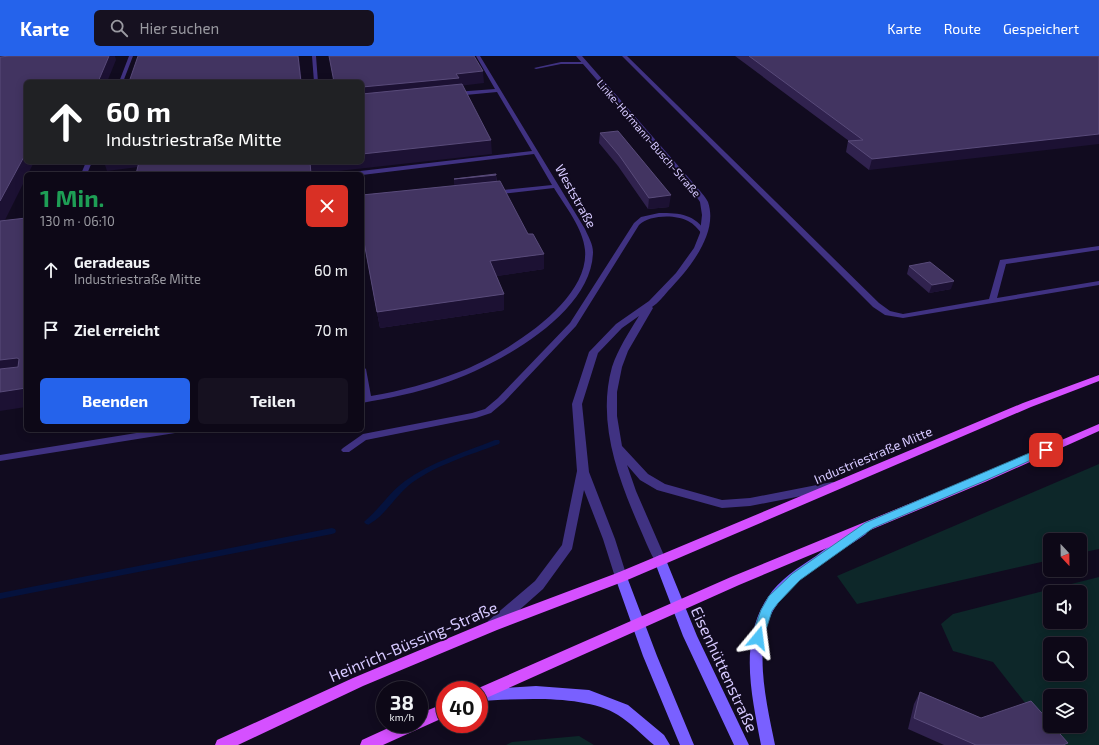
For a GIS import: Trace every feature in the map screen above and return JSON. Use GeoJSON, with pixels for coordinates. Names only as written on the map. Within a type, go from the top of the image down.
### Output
{"type":"FeatureCollection","features":[{"type":"Feature","properties":{"kind":"main road","name":"Industriestraße Mitte"},"geometry":{"type":"LineString","coordinates":[[621,577],[1027,405],[1099,378]]}},
{"type":"Feature","properties":{"kind":"main road"},"geometry":{"type":"LineString","coordinates":[[488,691],[735,581],[981,479],[1099,427]]}},
{"type":"Feature","properties":{"kind":"main road","name":"Heinrich-Büssing-Straße"},"geometry":{"type":"LineString","coordinates":[[222,745],[358,682],[492,626],[621,577]]}},
{"type":"Feature","properties":{"kind":"main road"},"geometry":{"type":"LineString","coordinates":[[367,745],[393,733]]}},
{"type":"Feature","properties":{"kind":"street","name":"Linke-Hofmann-Busch-Straße"},"geometry":{"type":"LineString","coordinates":[[579,56],[693,186],[704,202],[706,215],[704,233],[698,248],[679,275],[652,303],[635,329],[618,366],[613,386],[611,415],[617,447],[630,495],[660,560]]}},
{"type":"Feature","properties":{"kind":"street","name":"Linke-Hofmann-Busch-Straße"},"geometry":{"type":"LineString","coordinates":[[621,577],[609,539],[583,472],[577,404],[594,352],[619,326],[652,303]]}},
{"type":"Feature","properties":{"kind":"street"},"geometry":{"type":"LineString","coordinates":[[617,447],[644,477],[661,487],[722,504],[750,502],[844,483]]}},
{"type":"Feature","properties":{"kind":"street"},"geometry":{"type":"LineString","coordinates":[[492,626],[539,585],[568,546],[583,472]]}},
{"type":"Feature","properties":{"kind":"street"},"geometry":{"type":"LineString","coordinates":[[768,745],[757,686],[758,638],[767,610],[773,600],[796,577],[869,526]]}},
{"type":"Feature","properties":{"kind":"street","name":"Eisenhüttenstraße"},"geometry":{"type":"LineString","coordinates":[[660,560],[694,643],[742,745]]}},
{"type":"Feature","properties":{"kind":"street"},"geometry":{"type":"LineString","coordinates":[[621,577],[687,745]]}},
{"type":"Feature","properties":{"kind":"street"},"geometry":{"type":"LineString","coordinates":[[488,695],[536,692],[590,697],[623,710],[663,745]]}},
{"type":"Feature","properties":{"kind":"lane"},"geometry":{"type":"LineString","coordinates":[[121,80],[131,56]]}},
{"type":"Feature","properties":{"kind":"lane"},"geometry":{"type":"LineString","coordinates":[[314,56],[316,80]]}},
{"type":"Feature","properties":{"kind":"lane","name":"Weststraße"},"geometry":{"type":"LineString","coordinates":[[364,400],[393,395],[427,386],[483,366],[510,351],[536,333],[566,305],[584,278],[589,252],[582,229],[478,56]]}},
{"type":"Feature","properties":{"kind":"lane"},"geometry":{"type":"LineString","coordinates":[[624,56],[876,305],[888,314],[903,316],[1099,283]]}},
{"type":"Feature","properties":{"kind":"lane"},"geometry":{"type":"LineString","coordinates":[[536,68],[561,63],[585,63]]}},
{"type":"Feature","properties":{"kind":"lane"},"geometry":{"type":"LineString","coordinates":[[445,95],[498,90]]}},
{"type":"Feature","properties":{"kind":"lane"},"geometry":{"type":"LineString","coordinates":[[364,172],[536,152]]}},
{"type":"Feature","properties":{"kind":"lane"},"geometry":{"type":"LineString","coordinates":[[483,194],[556,186]]}},
{"type":"Feature","properties":{"kind":"lane"},"geometry":{"type":"LineString","coordinates":[[346,450],[363,437],[473,416],[488,411],[501,400],[573,324],[636,224],[643,218],[652,216],[678,216],[688,218],[698,225],[704,233]]}},
{"type":"Feature","properties":{"kind":"lane"},"geometry":{"type":"LineString","coordinates":[[993,300],[1004,262],[1099,248]]}},
{"type":"Feature","properties":{"kind":"lane"},"geometry":{"type":"LineString","coordinates":[[0,458],[162,432]]}},
{"type":"Feature","properties":{"kind":"green space"},"geometry":{"type":"Polygon","coordinates":[[[1099,464],[1099,549],[1087,552],[1087,533],[1043,533],[1043,562],[857,604],[837,576],[1099,464]]]}},
{"type":"Feature","properties":{"kind":"green space"},"geometry":{"type":"Polygon","coordinates":[[[1099,577],[1099,745],[1058,745],[1049,733],[1087,733],[1087,689],[1043,689],[1043,726],[993,662],[953,651],[941,624],[953,614],[1043,591],[1043,629],[1087,629],[1087,585],[1067,585],[1099,577]]]}},
{"type":"Feature","properties":{"kind":"green space"},"geometry":{"type":"Polygon","coordinates":[[[579,736],[594,745],[506,745],[512,742],[579,736]]]}},
{"type":"Feature","properties":{"kind":"building"},"geometry":{"type":"Polygon","coordinates":[[[109,56],[99,80],[24,80],[24,157],[0,201],[0,57],[109,56]]]}},
{"type":"Feature","properties":{"kind":"building"},"geometry":{"type":"Polygon","coordinates":[[[138,56],[298,56],[301,80],[130,80],[138,56]]]}},
{"type":"Feature","properties":{"kind":"building"},"geometry":{"type":"Polygon","coordinates":[[[329,56],[474,56],[483,71],[456,74],[459,78],[364,87],[364,80],[334,80],[329,56]]]}},
{"type":"Feature","properties":{"kind":"building"},"geometry":{"type":"Polygon","coordinates":[[[749,56],[1099,56],[1099,134],[872,159],[848,141],[863,140],[749,56]]]}},
{"type":"Feature","properties":{"kind":"building"},"geometry":{"type":"Polygon","coordinates":[[[462,84],[491,140],[364,154],[364,94],[462,84]]]}},
{"type":"Feature","properties":{"kind":"building"},"geometry":{"type":"Polygon","coordinates":[[[618,131],[671,195],[649,198],[619,155],[600,133],[618,131]]]}},
{"type":"Feature","properties":{"kind":"building"},"geometry":{"type":"Polygon","coordinates":[[[138,164],[310,164],[311,172],[136,172],[138,164]]]}},
{"type":"Feature","properties":{"kind":"building"},"geometry":{"type":"Polygon","coordinates":[[[496,174],[496,175],[454,179],[496,174]]]}},
{"type":"Feature","properties":{"kind":"building"},"geometry":{"type":"Polygon","coordinates":[[[500,181],[528,234],[533,234],[544,254],[490,261],[504,294],[377,312],[364,242],[364,195],[500,181]]]}},
{"type":"Feature","properties":{"kind":"building"},"geometry":{"type":"Polygon","coordinates":[[[24,218],[24,388],[0,392],[0,369],[18,367],[19,359],[0,360],[0,221],[24,218]]]}},
{"type":"Feature","properties":{"kind":"building"},"geometry":{"type":"Polygon","coordinates":[[[930,262],[954,281],[932,285],[909,266],[930,262]]]}},
{"type":"Feature","properties":{"kind":"building"},"geometry":{"type":"Polygon","coordinates":[[[920,692],[981,718],[1031,701],[1043,714],[1043,733],[1059,733],[1068,743],[1063,745],[976,745],[914,718],[920,692]]]}},
{"type":"Feature","properties":{"kind":"waterway"},"geometry":{"type":"LineString","coordinates":[[368,522],[402,487],[416,477],[450,460],[497,442]]}},
{"type":"Feature","properties":{"kind":"waterway"},"geometry":{"type":"LineString","coordinates":[[0,596],[332,531]]}},
{"type":"Feature","properties":{"kind":"route"},"geometry":{"type":"LineString","coordinates":[[758,638],[763,620],[773,600],[796,577],[869,526],[1046,450]]}}]}
